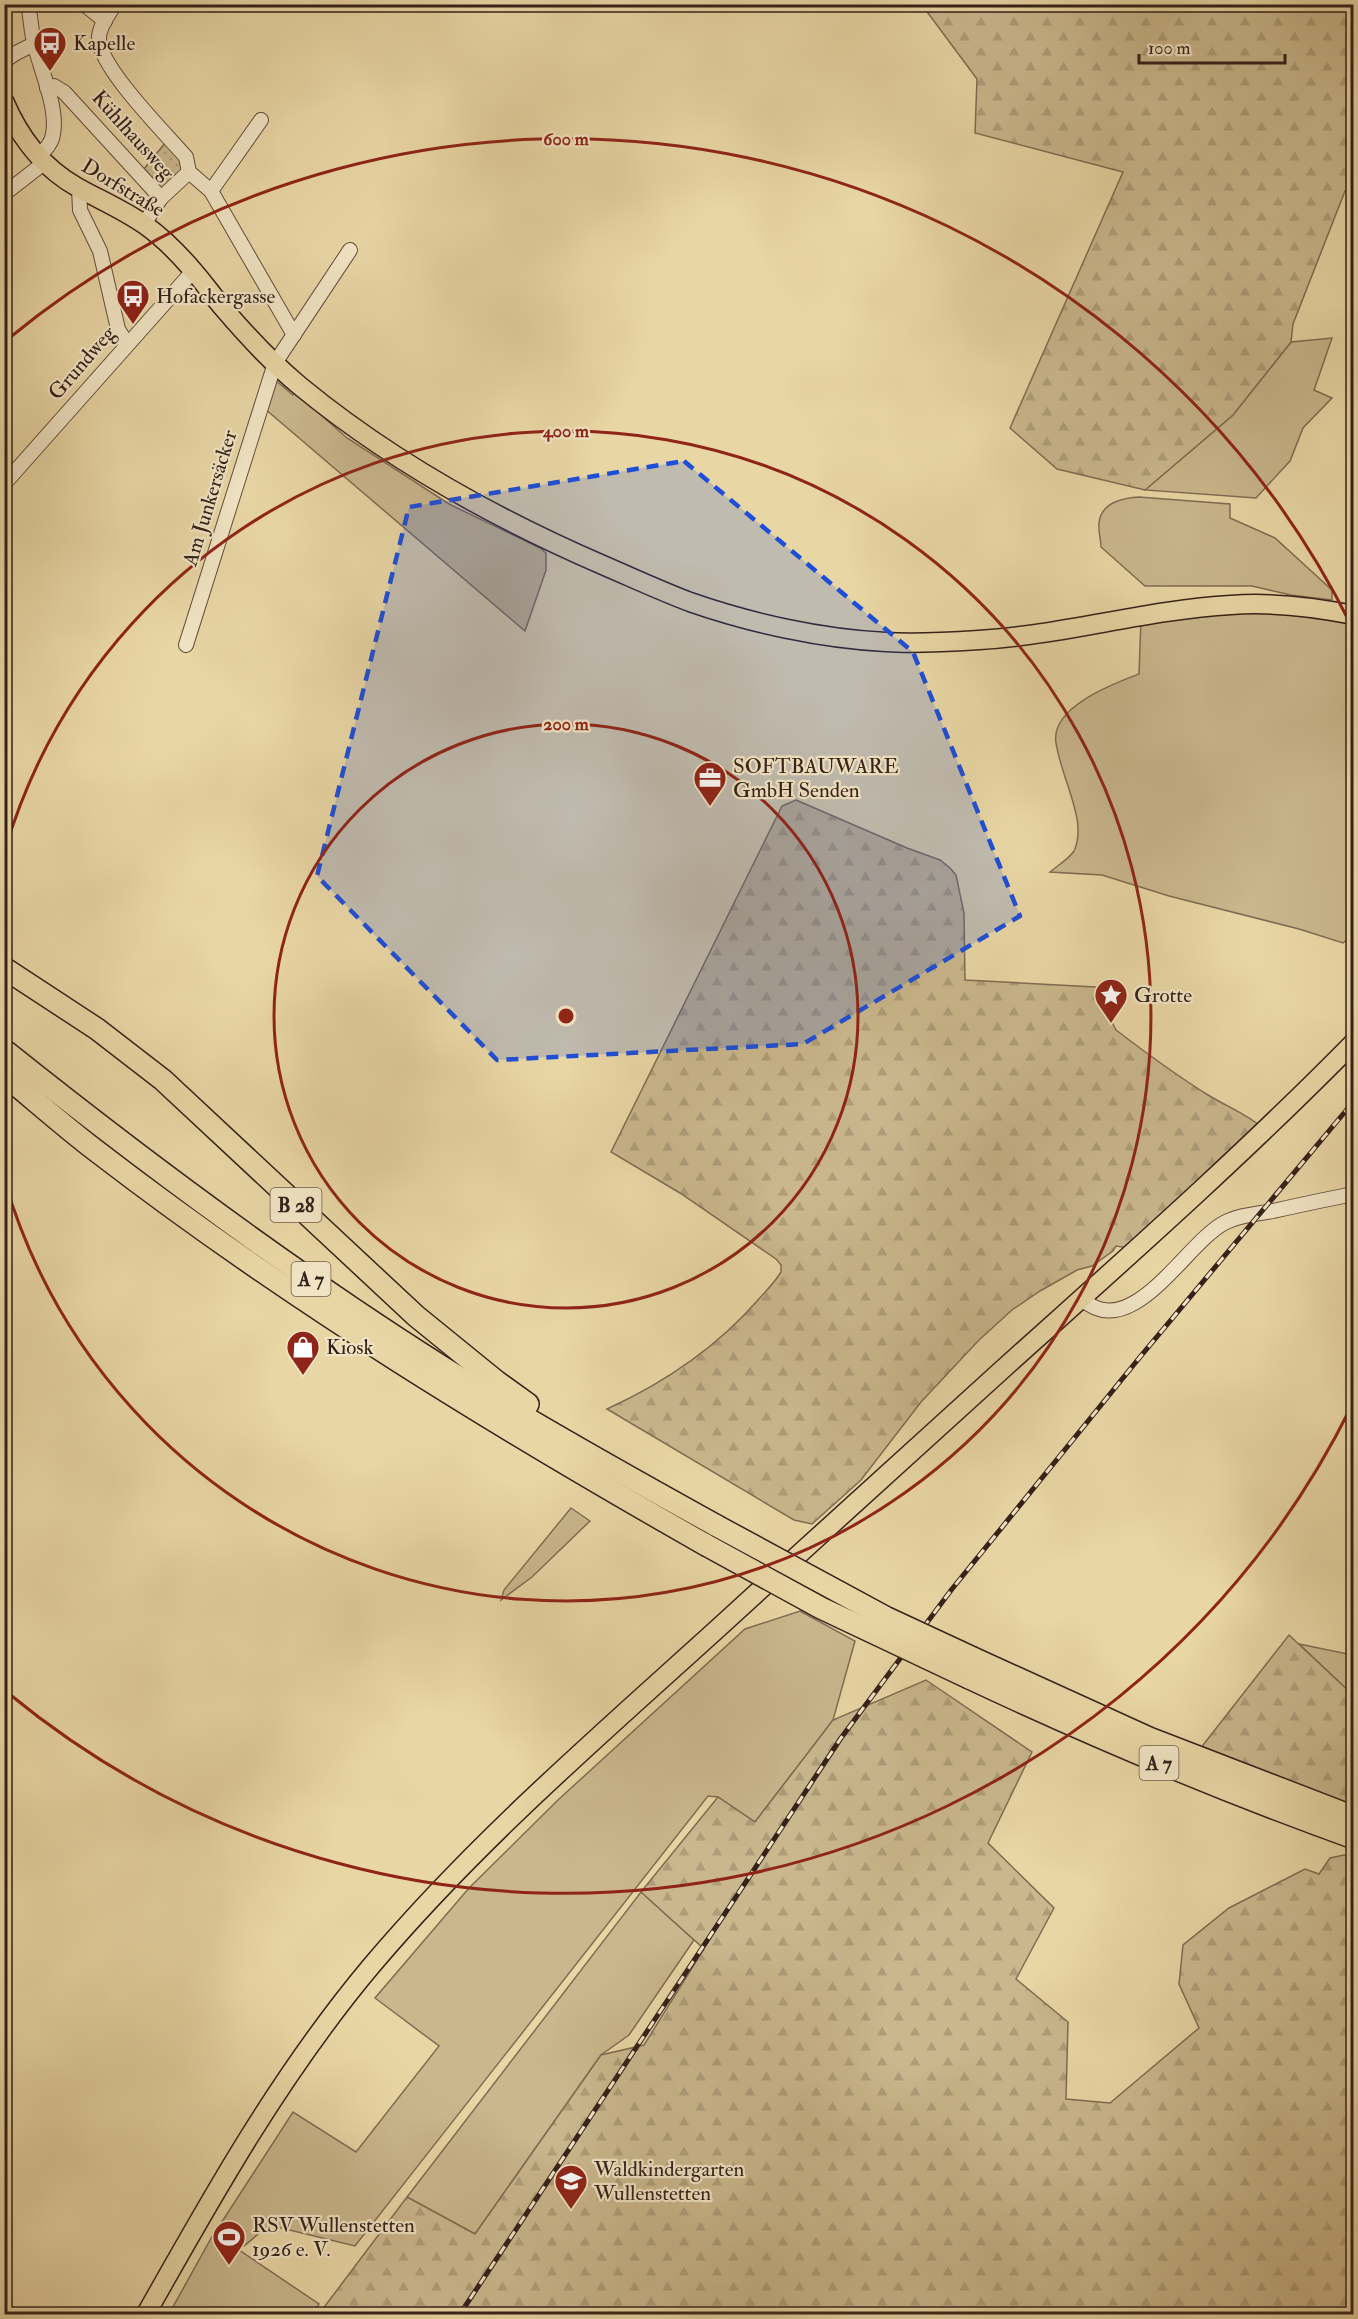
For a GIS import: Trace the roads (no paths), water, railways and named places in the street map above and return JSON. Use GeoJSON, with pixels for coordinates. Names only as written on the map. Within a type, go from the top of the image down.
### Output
{"type":"FeatureCollection","features":[{"type":"Feature","properties":{"kind":"highway","name":"B 28"},"geometry":{"type":"LineString","coordinates":[[4,968],[97,1029],[163,1080],[416,1316],[496,1381],[611,1461],[635,1482]]}},
{"type":"Feature","properties":{"kind":"highway","name":"A 7"},"geometry":{"type":"LineString","coordinates":[[4,1050],[86,1116],[252,1238],[372,1321],[484,1392],[635,1482],[887,1618],[971,1668],[1141,1755],[1273,1809],[1353,1838]]}},
{"type":"Feature","properties":{"kind":"highway","name":"A 7"},"geometry":{"type":"LineString","coordinates":[[4,1075],[99,1153],[251,1262],[381,1350],[472,1408],[706,1545],[821,1608],[1280,1791],[1353,1817]]}},
{"type":"Feature","properties":{"kind":"highway"},"geometry":{"type":"LineString","coordinates":[[4,1093],[83,1149],[99,1153]]}},
{"type":"Feature","properties":{"kind":"main road","name":"Dorfstraße"},"geometry":{"type":"LineString","coordinates":[[4,101],[17,128],[41,160],[55,173],[144,224],[166,241],[194,270],[224,309],[300,386],[418,470],[484,508],[560,547],[688,601],[723,613],[844,638],[927,644],[1015,638],[1149,615],[1232,604],[1290,606],[1353,615]]}},
{"type":"Feature","properties":{"kind":"main road"},"geometry":{"type":"LineString","coordinates":[[146,2314],[241,2148],[274,2097],[370,1967],[429,1900],[557,1774],[1082,1299],[1297,1099],[1353,1042]]}},
{"type":"Feature","properties":{"kind":"street"},"geometry":{"type":"LineString","coordinates":[[84,4],[105,21]]}},
{"type":"Feature","properties":{"kind":"street"},"geometry":{"type":"LineString","coordinates":[[115,4],[99,37],[102,51],[112,70],[186,157],[189,172],[211,191],[294,335]]}},
{"type":"Feature","properties":{"kind":"street"},"geometry":{"type":"LineString","coordinates":[[4,194],[41,160],[53,134],[54,122],[47,87],[34,44],[29,5]]}},
{"type":"Feature","properties":{"kind":"street"},"geometry":{"type":"LineString","coordinates":[[4,61],[34,44]]}},
{"type":"Feature","properties":{"kind":"street","name":"Kühlhausweg"},"geometry":{"type":"LineString","coordinates":[[47,87],[54,87],[64,92],[161,198],[144,224]]}},
{"type":"Feature","properties":{"kind":"street"},"geometry":{"type":"LineString","coordinates":[[211,191],[261,120]]}},
{"type":"Feature","properties":{"kind":"street"},"geometry":{"type":"LineString","coordinates":[[161,198],[189,172]]}},
{"type":"Feature","properties":{"kind":"street"},"geometry":{"type":"LineString","coordinates":[[79,188],[80,210],[100,251],[120,335],[127,344]]}},
{"type":"Feature","properties":{"kind":"street","name":"Am Junkersäcker"},"geometry":{"type":"LineString","coordinates":[[186,645],[275,363],[350,250]]}},
{"type":"Feature","properties":{"kind":"street","name":"Grundweg"},"geometry":{"type":"LineString","coordinates":[[4,484],[194,270]]}},
{"type":"Feature","properties":{"kind":"street"},"geometry":{"type":"LineString","coordinates":[[1082,1299],[1091,1308],[1102,1310],[1129,1307],[1150,1292],[1206,1236],[1224,1223],[1244,1216],[1353,1194]]}},
{"type":"Feature","properties":{"kind":"railway"},"geometry":{"type":"LineString","coordinates":[[460,2314],[841,1738],[952,1589],[1140,1357],[1354,1101]]}},
{"type":"Feature","properties":{"kind":"place","name":"Kapelle"},"geometry":{"type":"Point","coordinates":[50,72]}},
{"type":"Feature","properties":{"kind":"place","name":"Hofackergasse"},"geometry":{"type":"Point","coordinates":[133,325]}},
{"type":"Feature","properties":{"kind":"place","name":"SOFTBAUWARE GmbH Senden"},"geometry":{"type":"Point","coordinates":[710,807]}},
{"type":"Feature","properties":{"kind":"place","name":"Grotte"},"geometry":{"type":"Point","coordinates":[1111,1024]}},
{"type":"Feature","properties":{"kind":"place","name":"Kiosk"},"geometry":{"type":"Point","coordinates":[303,1376]}},
{"type":"Feature","properties":{"kind":"place","name":"Waldkindergarten Wullenstetten"},"geometry":{"type":"Point","coordinates":[571,2210]}},
{"type":"Feature","properties":{"kind":"place","name":"RSV Wullenstetten 1926 e. V."},"geometry":{"type":"Point","coordinates":[229,2266]}}]}
